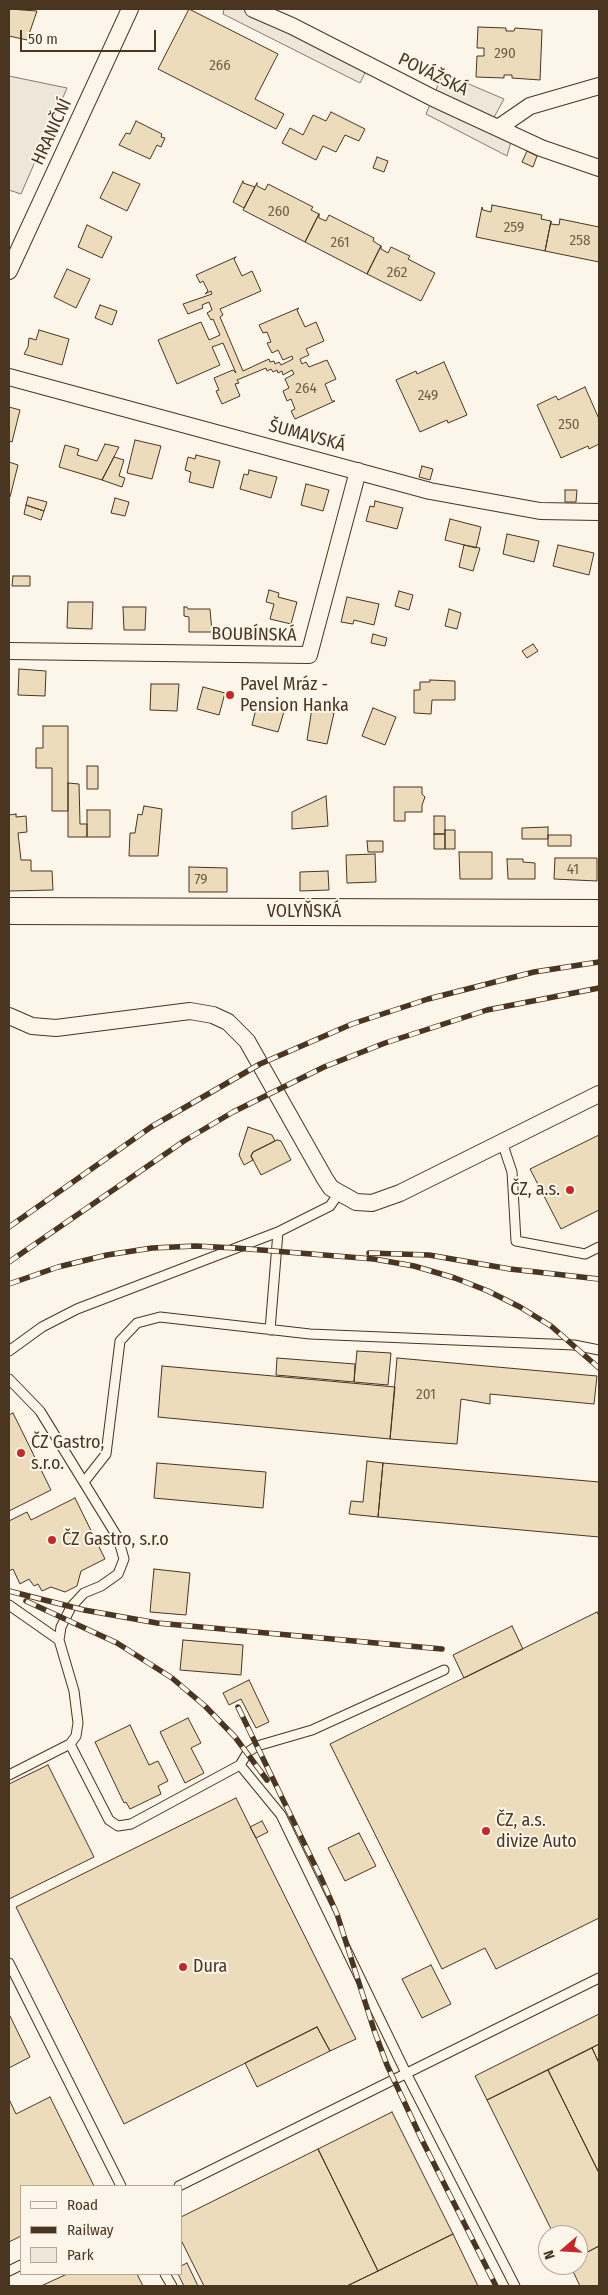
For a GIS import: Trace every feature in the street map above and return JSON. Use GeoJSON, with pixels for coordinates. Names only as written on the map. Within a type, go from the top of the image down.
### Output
{"type":"FeatureCollection","features":[{"type":"Feature","properties":{"kind":"main road","name":"VOLYŇSKÁ"},"geometry":{"type":"LineString","coordinates":[[9,911],[599,913]]}},
{"type":"Feature","properties":{"kind":"street","name":"HRANIČNÍ"},"geometry":{"type":"LineString","coordinates":[[9,271],[130,9]]}},
{"type":"Feature","properties":{"kind":"street","name":"POVÁŽSKÁ"},"geometry":{"type":"LineString","coordinates":[[253,9],[292,26],[433,98],[541,148],[599,168]]}},
{"type":"Feature","properties":{"kind":"street"},"geometry":{"type":"LineString","coordinates":[[498,128],[530,106],[599,86]]}},
{"type":"Feature","properties":{"kind":"street","name":"ŠUMAVSKÁ"},"geometry":{"type":"LineString","coordinates":[[9,378],[430,491],[540,511],[599,512]]}},
{"type":"Feature","properties":{"kind":"street","name":"BOUBÍNSKÁ"},"geometry":{"type":"LineString","coordinates":[[9,651],[308,655],[358,471]]}},
{"type":"Feature","properties":{"kind":"street"},"geometry":{"type":"LineString","coordinates":[[9,1016],[32,1026],[56,1028],[190,1011],[213,1015],[228,1022],[247,1041],[324,1179],[339,1193],[356,1202],[382,1200],[599,1094]]}},
{"type":"Feature","properties":{"kind":"lane"},"geometry":{"type":"LineString","coordinates":[[502,1142],[512,1172],[516,1241],[585,1254],[599,1247]]}},
{"type":"Feature","properties":{"kind":"lane"},"geometry":{"type":"LineString","coordinates":[[9,1352],[42,1327],[76,1309],[278,1232],[330,1206],[339,1193]]}},
{"type":"Feature","properties":{"kind":"lane"},"geometry":{"type":"LineString","coordinates":[[270,1330],[278,1232]]}},
{"type":"Feature","properties":{"kind":"lane"},"geometry":{"type":"LineString","coordinates":[[84,1482],[106,1454],[120,1341],[137,1323],[160,1317],[310,1334],[574,1345],[599,1350]]}},
{"type":"Feature","properties":{"kind":"lane"},"geometry":{"type":"LineString","coordinates":[[9,1379],[40,1411],[118,1538],[124,1559],[118,1574],[101,1586],[84,1593],[71,1607],[61,1627],[59,1640],[74,1691],[78,1723],[76,1736],[70,1744],[9,1775]]}},
{"type":"Feature","properties":{"kind":"lane"},"geometry":{"type":"LineString","coordinates":[[9,1605],[59,1640]]}},
{"type":"Feature","properties":{"kind":"lane"},"geometry":{"type":"LineString","coordinates":[[70,1744],[109,1820],[118,1826],[131,1824],[240,1765],[248,1752],[257,1746],[312,1730],[444,1670]]}},
{"type":"Feature","properties":{"kind":"lane"},"geometry":{"type":"LineString","coordinates":[[240,1765],[281,1815],[406,2073],[515,2286]]}},
{"type":"Feature","properties":{"kind":"lane"},"geometry":{"type":"LineString","coordinates":[[9,1963],[120,2185]]}},
{"type":"Feature","properties":{"kind":"lane"},"geometry":{"type":"LineString","coordinates":[[181,2185],[599,1978]]}},
{"type":"Feature","properties":{"kind":"lane"},"geometry":{"type":"LineString","coordinates":[[166,2275],[172,2286]]}},
{"type":"Feature","properties":{"kind":"green space"},"geometry":{"type":"Polygon","coordinates":[[[9,76],[67,88],[21,194],[9,190],[9,76]]]}},
{"type":"Feature","properties":{"kind":"shaded area"},"geometry":{"type":"Polygon","coordinates":[[[224,9],[248,9],[368,67],[360,83],[223,14],[224,9]]]}},
{"type":"Feature","properties":{"kind":"shaded area"},"geometry":{"type":"Polygon","coordinates":[[[443,73],[504,99],[492,121],[512,138],[507,156],[426,114],[443,73]]]}},
{"type":"Feature","properties":{"kind":"building"},"geometry":{"type":"Polygon","coordinates":[[[9,9],[37,11],[27,40],[9,36],[9,9]]]}},
{"type":"Feature","properties":{"kind":"building"},"geometry":{"type":"Polygon","coordinates":[[[189,9],[278,54],[255,99],[284,114],[276,129],[158,69],[189,9]]]}},
{"type":"Feature","properties":{"kind":"building"},"geometry":{"type":"Polygon","coordinates":[[[478,27],[506,28],[506,31],[514,31],[515,28],[542,30],[540,80],[512,78],[512,75],[504,75],[504,78],[476,77],[477,56],[484,56],[484,48],[477,48],[478,27]]]}},
{"type":"Feature","properties":{"kind":"building"},"geometry":{"type":"Polygon","coordinates":[[[331,112],[365,129],[359,141],[345,135],[336,152],[323,146],[316,160],[282,143],[290,128],[303,135],[313,115],[326,121],[331,112]]]}},
{"type":"Feature","properties":{"kind":"building"},"geometry":{"type":"Polygon","coordinates":[[[136,121],[162,134],[161,137],[165,138],[161,147],[157,145],[150,159],[119,145],[126,133],[130,134],[136,121]]]}},
{"type":"Feature","properties":{"kind":"building"},"geometry":{"type":"Polygon","coordinates":[[[527,151],[537,156],[533,167],[522,162],[527,151]]]}},
{"type":"Feature","properties":{"kind":"building"},"geometry":{"type":"Polygon","coordinates":[[[377,157],[388,161],[384,172],[373,168],[377,157]]]}},
{"type":"Feature","properties":{"kind":"building"},"geometry":{"type":"Polygon","coordinates":[[[113,172],[140,184],[127,211],[100,198],[113,172]]]}},
{"type":"Feature","properties":{"kind":"building"},"geometry":{"type":"Polygon","coordinates":[[[243,181],[243,183],[255,187],[244,208],[233,202],[243,181]]]}},
{"type":"Feature","properties":{"kind":"building"},"geometry":{"type":"Polygon","coordinates":[[[257,183],[257,186],[265,190],[268,184],[313,207],[311,210],[319,214],[305,242],[243,210],[257,183]]]}},
{"type":"Feature","properties":{"kind":"building"},"geometry":{"type":"Polygon","coordinates":[[[492,205],[542,215],[541,219],[551,221],[545,251],[476,237],[482,207],[483,210],[491,212],[492,205]]]}},
{"type":"Feature","properties":{"kind":"building"},"geometry":{"type":"Polygon","coordinates":[[[319,214],[319,218],[326,221],[329,215],[374,238],[373,241],[381,246],[367,274],[305,242],[319,214]]]}},
{"type":"Feature","properties":{"kind":"building"},"geometry":{"type":"Polygon","coordinates":[[[560,219],[599,227],[599,262],[545,251],[551,221],[551,224],[559,225],[560,219]]]}},
{"type":"Feature","properties":{"kind":"building"},"geometry":{"type":"Polygon","coordinates":[[[87,225],[112,237],[102,258],[78,247],[87,225]]]}},
{"type":"Feature","properties":{"kind":"building"},"geometry":{"type":"Polygon","coordinates":[[[381,246],[381,249],[388,253],[391,247],[410,256],[408,259],[435,273],[421,301],[367,274],[381,246]]]}},
{"type":"Feature","properties":{"kind":"building"},"geometry":{"type":"Polygon","coordinates":[[[236,257],[234,259],[242,276],[252,271],[261,291],[220,309],[223,315],[220,317],[243,371],[269,359],[270,362],[274,361],[275,364],[279,362],[281,365],[293,359],[292,356],[283,360],[278,350],[272,353],[267,343],[271,342],[267,332],[263,333],[259,325],[299,308],[297,310],[305,327],[316,322],[324,341],[306,349],[309,355],[300,359],[302,364],[306,362],[309,367],[327,360],[336,379],[325,384],[332,401],[335,401],[295,419],[291,411],[295,409],[291,399],[287,401],[283,391],[289,388],[285,379],[294,374],[292,370],[283,375],[282,371],[278,373],[277,370],[273,372],[271,369],[267,371],[266,368],[237,380],[239,383],[235,384],[240,396],[222,404],[216,391],[219,390],[214,378],[233,370],[236,373],[223,343],[212,347],[220,365],[177,384],[158,340],[201,322],[209,340],[220,335],[213,319],[211,320],[207,313],[212,310],[209,302],[202,305],[203,308],[188,314],[183,304],[212,294],[211,291],[205,294],[208,291],[203,281],[200,283],[196,275],[236,257]]]}},
{"type":"Feature","properties":{"kind":"building"},"geometry":{"type":"Polygon","coordinates":[[[67,269],[90,279],[76,308],[54,297],[67,269]]]}},
{"type":"Feature","properties":{"kind":"building"},"geometry":{"type":"Polygon","coordinates":[[[100,305],[117,311],[112,325],[95,318],[100,305]]]}},
{"type":"Feature","properties":{"kind":"building"},"geometry":{"type":"Polygon","coordinates":[[[39,330],[69,339],[62,365],[24,354],[28,347],[29,338],[36,340],[39,330]]]}},
{"type":"Feature","properties":{"kind":"building"},"geometry":{"type":"Polygon","coordinates":[[[444,362],[467,415],[448,423],[447,420],[420,432],[396,380],[416,371],[417,374],[444,362]]]}},
{"type":"Feature","properties":{"kind":"building"},"geometry":{"type":"Polygon","coordinates":[[[585,387],[599,419],[599,444],[589,449],[588,446],[561,458],[537,405],[556,396],[558,400],[585,387]]]}},
{"type":"Feature","properties":{"kind":"building"},"geometry":{"type":"Polygon","coordinates":[[[9,407],[20,410],[12,442],[9,441],[9,407]]]}},
{"type":"Feature","properties":{"kind":"building"},"geometry":{"type":"Polygon","coordinates":[[[135,440],[161,446],[152,479],[127,473],[135,440]]]}},
{"type":"Feature","properties":{"kind":"building"},"geometry":{"type":"Polygon","coordinates":[[[105,444],[119,447],[102,480],[59,467],[65,445],[79,449],[77,455],[97,461],[105,444]]]}},
{"type":"Feature","properties":{"kind":"building"},"geometry":{"type":"Polygon","coordinates":[[[196,455],[220,461],[213,488],[189,482],[191,472],[185,470],[188,457],[195,459],[196,455]]]}},
{"type":"Feature","properties":{"kind":"building"},"geometry":{"type":"Polygon","coordinates":[[[114,457],[124,460],[119,476],[125,478],[122,487],[102,480],[114,457]]]}},
{"type":"Feature","properties":{"kind":"building"},"geometry":{"type":"Polygon","coordinates":[[[9,462],[18,465],[10,497],[9,497],[9,462]]]}},
{"type":"Feature","properties":{"kind":"building"},"geometry":{"type":"Polygon","coordinates":[[[422,466],[433,469],[430,480],[419,477],[422,466]]]}},
{"type":"Feature","properties":{"kind":"building"},"geometry":{"type":"Polygon","coordinates":[[[249,470],[277,477],[271,498],[240,489],[244,474],[248,475],[249,470]]]}},
{"type":"Feature","properties":{"kind":"building"},"geometry":{"type":"Polygon","coordinates":[[[306,484],[329,490],[323,511],[301,505],[306,484]]]}},
{"type":"Feature","properties":{"kind":"building"},"geometry":{"type":"Polygon","coordinates":[[[565,490],[577,490],[576,502],[565,502],[565,490]]]}},
{"type":"Feature","properties":{"kind":"building"},"geometry":{"type":"Polygon","coordinates":[[[28,497],[47,502],[44,511],[26,505],[28,497]]]}},
{"type":"Feature","properties":{"kind":"building"},"geometry":{"type":"Polygon","coordinates":[[[115,498],[129,502],[125,516],[111,513],[115,498]]]}},
{"type":"Feature","properties":{"kind":"building"},"geometry":{"type":"Polygon","coordinates":[[[375,501],[403,508],[397,529],[366,521],[370,506],[374,507],[375,501]]]}},
{"type":"Feature","properties":{"kind":"building"},"geometry":{"type":"Polygon","coordinates":[[[26,505],[44,511],[41,520],[24,514],[26,505]]]}},
{"type":"Feature","properties":{"kind":"building"},"geometry":{"type":"Polygon","coordinates":[[[450,519],[481,527],[476,548],[445,540],[450,519]]]}},
{"type":"Feature","properties":{"kind":"building"},"geometry":{"type":"Polygon","coordinates":[[[507,534],[539,541],[534,562],[503,554],[507,534]]]}},
{"type":"Feature","properties":{"kind":"building"},"geometry":{"type":"Polygon","coordinates":[[[464,545],[480,548],[473,571],[459,567],[464,545]]]}},
{"type":"Feature","properties":{"kind":"building"},"geometry":{"type":"Polygon","coordinates":[[[558,545],[594,553],[589,575],[553,566],[558,545]]]}},
{"type":"Feature","properties":{"kind":"building"},"geometry":{"type":"Polygon","coordinates":[[[13,576],[30,576],[30,586],[12,586],[13,576]]]}},
{"type":"Feature","properties":{"kind":"building"},"geometry":{"type":"Polygon","coordinates":[[[269,590],[279,593],[278,597],[297,602],[291,624],[270,619],[274,604],[266,602],[269,590]]]}},
{"type":"Feature","properties":{"kind":"building"},"geometry":{"type":"Polygon","coordinates":[[[399,591],[413,595],[409,610],[395,606],[399,591]]]}},
{"type":"Feature","properties":{"kind":"building"},"geometry":{"type":"Polygon","coordinates":[[[347,597],[379,604],[374,625],[354,620],[353,624],[341,622],[347,597]]]}},
{"type":"Feature","properties":{"kind":"building"},"geometry":{"type":"Polygon","coordinates":[[[68,602],[93,602],[92,629],[67,628],[68,602]]]}},
{"type":"Feature","properties":{"kind":"building"},"geometry":{"type":"Polygon","coordinates":[[[123,607],[146,607],[145,630],[124,630],[123,607]]]}},
{"type":"Feature","properties":{"kind":"building"},"geometry":{"type":"Polygon","coordinates":[[[184,607],[188,609],[210,609],[212,632],[189,632],[189,617],[184,616],[184,607]]]}},
{"type":"Feature","properties":{"kind":"building"},"geometry":{"type":"Polygon","coordinates":[[[449,609],[461,613],[457,629],[445,626],[449,609]]]}},
{"type":"Feature","properties":{"kind":"building"},"geometry":{"type":"Polygon","coordinates":[[[373,634],[387,638],[385,646],[371,643],[373,634]]]}},
{"type":"Feature","properties":{"kind":"building"},"geometry":{"type":"Polygon","coordinates":[[[533,644],[538,651],[527,658],[522,651],[533,644]]]}},
{"type":"Feature","properties":{"kind":"building"},"geometry":{"type":"Polygon","coordinates":[[[19,669],[46,671],[45,696],[18,695],[19,669]]]}},
{"type":"Feature","properties":{"kind":"building"},"geometry":{"type":"Polygon","coordinates":[[[430,680],[455,681],[455,700],[432,700],[431,714],[414,713],[414,690],[420,690],[420,682],[430,682],[430,680]]]}},
{"type":"Feature","properties":{"kind":"building"},"geometry":{"type":"Polygon","coordinates":[[[151,684],[179,684],[177,711],[150,710],[151,684]]]}},
{"type":"Feature","properties":{"kind":"building"},"geometry":{"type":"Polygon","coordinates":[[[203,687],[225,693],[219,715],[197,709],[203,687]]]}},
{"type":"Feature","properties":{"kind":"building"},"geometry":{"type":"Polygon","coordinates":[[[258,701],[285,708],[278,732],[252,725],[258,701]]]}},
{"type":"Feature","properties":{"kind":"building"},"geometry":{"type":"Polygon","coordinates":[[[312,708],[334,713],[327,744],[307,740],[312,708]]]}},
{"type":"Feature","properties":{"kind":"building"},"geometry":{"type":"Polygon","coordinates":[[[373,708],[396,717],[385,745],[362,736],[373,708]]]}},
{"type":"Feature","properties":{"kind":"building"},"geometry":{"type":"Polygon","coordinates":[[[43,726],[68,726],[68,811],[52,811],[52,768],[36,768],[36,748],[43,748],[43,726]]]}},
{"type":"Feature","properties":{"kind":"building"},"geometry":{"type":"Polygon","coordinates":[[[87,766],[98,766],[98,789],[87,789],[87,766]]]}},
{"type":"Feature","properties":{"kind":"building"},"geometry":{"type":"Polygon","coordinates":[[[68,783],[79,784],[80,824],[87,824],[87,837],[68,837],[68,783]]]}},
{"type":"Feature","properties":{"kind":"building"},"geometry":{"type":"Polygon","coordinates":[[[394,787],[422,787],[422,794],[425,797],[422,812],[405,812],[405,821],[394,821],[394,787]]]}},
{"type":"Feature","properties":{"kind":"building"},"geometry":{"type":"Polygon","coordinates":[[[326,796],[328,826],[292,829],[292,812],[326,796]]]}},
{"type":"Feature","properties":{"kind":"building"},"geometry":{"type":"Polygon","coordinates":[[[144,806],[162,809],[158,856],[129,856],[130,833],[135,833],[138,814],[142,815],[144,806]]]}},
{"type":"Feature","properties":{"kind":"building"},"geometry":{"type":"Polygon","coordinates":[[[87,810],[110,810],[110,837],[87,837],[87,810]]]}},
{"type":"Feature","properties":{"kind":"building"},"geometry":{"type":"Polygon","coordinates":[[[16,814],[16,817],[26,816],[27,832],[18,833],[21,860],[31,860],[31,871],[52,871],[53,890],[9,891],[9,815],[16,814]]]}},
{"type":"Feature","properties":{"kind":"building"},"geometry":{"type":"Polygon","coordinates":[[[434,816],[445,816],[445,834],[434,834],[434,816]]]}},
{"type":"Feature","properties":{"kind":"building"},"geometry":{"type":"Polygon","coordinates":[[[548,827],[548,839],[522,839],[522,828],[548,827]]]}},
{"type":"Feature","properties":{"kind":"building"},"geometry":{"type":"Polygon","coordinates":[[[445,830],[455,830],[455,849],[445,849],[445,830]]]}},
{"type":"Feature","properties":{"kind":"building"},"geometry":{"type":"Polygon","coordinates":[[[434,834],[445,834],[445,849],[434,849],[434,834]]]}},
{"type":"Feature","properties":{"kind":"building"},"geometry":{"type":"Polygon","coordinates":[[[548,835],[571,835],[571,846],[548,846],[548,835]]]}},
{"type":"Feature","properties":{"kind":"building"},"geometry":{"type":"Polygon","coordinates":[[[367,841],[383,841],[383,852],[368,852],[367,841]]]}},
{"type":"Feature","properties":{"kind":"building"},"geometry":{"type":"Polygon","coordinates":[[[459,852],[492,852],[492,879],[460,879],[459,852]]]}},
{"type":"Feature","properties":{"kind":"building"},"geometry":{"type":"Polygon","coordinates":[[[375,854],[376,882],[347,883],[346,855],[375,854]]]}},
{"type":"Feature","properties":{"kind":"building"},"geometry":{"type":"Polygon","coordinates":[[[555,858],[597,858],[597,881],[554,879],[555,858]]]}},
{"type":"Feature","properties":{"kind":"building"},"geometry":{"type":"Polygon","coordinates":[[[507,859],[523,859],[523,862],[535,863],[535,879],[508,879],[507,859]]]}},
{"type":"Feature","properties":{"kind":"building"},"geometry":{"type":"Polygon","coordinates":[[[189,867],[227,868],[227,892],[189,892],[189,867]]]}},
{"type":"Feature","properties":{"kind":"building"},"geometry":{"type":"Polygon","coordinates":[[[328,871],[329,890],[300,891],[300,872],[328,871]]]}},
{"type":"Feature","properties":{"kind":"building"},"geometry":{"type":"Polygon","coordinates":[[[248,1127],[272,1135],[275,1141],[253,1152],[251,1156],[253,1160],[244,1165],[239,1155],[248,1127]]]}},
{"type":"Feature","properties":{"kind":"building","name":"ČZ, a.s."},"geometry":{"type":"Polygon","coordinates":[[[599,1135],[599,1210],[561,1229],[530,1169],[599,1135]]]}},
{"type":"Feature","properties":{"kind":"building"},"geometry":{"type":"Polygon","coordinates":[[[277,1140],[281,1141],[291,1160],[261,1175],[251,1156],[253,1152],[277,1140]]]}},
{"type":"Feature","properties":{"kind":"building"},"geometry":{"type":"Polygon","coordinates":[[[357,1351],[391,1353],[388,1385],[354,1382],[357,1351]]]}},
{"type":"Feature","properties":{"kind":"building"},"geometry":{"type":"Polygon","coordinates":[[[277,1358],[355,1364],[354,1382],[276,1375],[277,1358]]]}},
{"type":"Feature","properties":{"kind":"building"},"geometry":{"type":"Polygon","coordinates":[[[397,1358],[597,1376],[594,1404],[490,1394],[490,1404],[461,1399],[457,1444],[390,1439],[397,1358]]]}},
{"type":"Feature","properties":{"kind":"building"},"geometry":{"type":"Polygon","coordinates":[[[162,1366],[395,1387],[390,1439],[158,1417],[162,1366]]]}},
{"type":"Feature","properties":{"kind":"building","name":"ČZ Gastro, s.r.o."},"geometry":{"type":"Polygon","coordinates":[[[13,1413],[51,1490],[9,1511],[9,1415],[13,1413]]]}},
{"type":"Feature","properties":{"kind":"building"},"geometry":{"type":"Polygon","coordinates":[[[367,1461],[383,1463],[378,1517],[349,1514],[351,1501],[363,1502],[367,1461]]]}},
{"type":"Feature","properties":{"kind":"building"},"geometry":{"type":"Polygon","coordinates":[[[157,1463],[266,1472],[263,1508],[154,1498],[157,1463]]]}},
{"type":"Feature","properties":{"kind":"building"},"geometry":{"type":"Polygon","coordinates":[[[383,1463],[599,1482],[599,1537],[378,1517],[383,1463]]]}},
{"type":"Feature","properties":{"kind":"building","name":"ČZ Gastro, s.r.o"},"geometry":{"type":"Polygon","coordinates":[[[75,1498],[105,1559],[81,1571],[77,1586],[65,1592],[51,1587],[42,1591],[38,1584],[34,1586],[29,1579],[20,1584],[13,1569],[9,1571],[9,1521],[27,1512],[31,1520],[75,1498]]]}},
{"type":"Feature","properties":{"kind":"building"},"geometry":{"type":"Polygon","coordinates":[[[154,1569],[190,1573],[186,1615],[150,1612],[154,1569]]]}},
{"type":"Feature","properties":{"kind":"building","name":"ČZ, a.s. divize Auto"},"geometry":{"type":"Polygon","coordinates":[[[597,1612],[599,1616],[599,1918],[496,1969],[485,1948],[442,1969],[330,1744],[597,1612]]]}},
{"type":"Feature","properties":{"kind":"building"},"geometry":{"type":"Polygon","coordinates":[[[512,1626],[523,1649],[464,1678],[453,1655],[512,1626]]]}},
{"type":"Feature","properties":{"kind":"building"},"geometry":{"type":"Polygon","coordinates":[[[183,1640],[243,1645],[241,1675],[180,1670],[183,1640]]]}},
{"type":"Feature","properties":{"kind":"building"},"geometry":{"type":"Polygon","coordinates":[[[249,1680],[269,1722],[256,1728],[241,1699],[229,1705],[223,1693],[249,1680]]]}},
{"type":"Feature","properties":{"kind":"building"},"geometry":{"type":"Polygon","coordinates":[[[188,1718],[201,1743],[191,1748],[204,1773],[185,1783],[160,1732],[188,1718]]]}},
{"type":"Feature","properties":{"kind":"building"},"geometry":{"type":"Polygon","coordinates":[[[130,1725],[149,1765],[158,1761],[168,1781],[158,1786],[161,1794],[130,1809],[126,1802],[124,1803],[95,1742],[130,1725]]]}},
{"type":"Feature","properties":{"kind":"building"},"geometry":{"type":"Polygon","coordinates":[[[48,1765],[94,1857],[9,1899],[9,1784],[48,1765]]]}},
{"type":"Feature","properties":{"kind":"building","name":"Dura"},"geometry":{"type":"Polygon","coordinates":[[[236,1798],[356,2039],[330,2051],[317,2027],[124,2124],[16,1907],[236,1798]]]}},
{"type":"Feature","properties":{"kind":"building"},"geometry":{"type":"Polygon","coordinates":[[[262,1821],[268,1832],[256,1838],[250,1827],[262,1821]]]}},
{"type":"Feature","properties":{"kind":"building"},"geometry":{"type":"Polygon","coordinates":[[[359,1833],[376,1866],[345,1881],[328,1848],[359,1833]]]}},
{"type":"Feature","properties":{"kind":"building"},"geometry":{"type":"Polygon","coordinates":[[[431,1965],[451,2004],[422,2018],[402,1979],[431,1965]]]}},
{"type":"Feature","properties":{"kind":"building"},"geometry":{"type":"Polygon","coordinates":[[[9,2014],[30,2057],[9,2068],[9,2014]]]}},
{"type":"Feature","properties":{"kind":"building"},"geometry":{"type":"Polygon","coordinates":[[[599,2014],[599,2044],[487,2100],[475,2076],[599,2014]]]}},
{"type":"Feature","properties":{"kind":"building"},"geometry":{"type":"Polygon","coordinates":[[[317,2027],[330,2051],[257,2087],[245,2063],[317,2027]]]}},
{"type":"Feature","properties":{"kind":"building"},"geometry":{"type":"Polygon","coordinates":[[[599,2044],[599,2063],[592,2048],[599,2044]]]}},
{"type":"Feature","properties":{"kind":"building"},"geometry":{"type":"Polygon","coordinates":[[[592,2048],[599,2063],[599,2173],[548,2070],[592,2048]]]}},
{"type":"Feature","properties":{"kind":"building"},"geometry":{"type":"Polygon","coordinates":[[[548,2070],[599,2173],[599,2246],[588,2252],[588,2225],[549,2225],[487,2100],[548,2070]]]}},
{"type":"Feature","properties":{"kind":"building"},"geometry":{"type":"Polygon","coordinates":[[[50,2097],[94,2185],[20,2185],[20,2236],[9,2242],[9,2099],[16,2114],[50,2097]]]}},
{"type":"Feature","properties":{"kind":"building"},"geometry":{"type":"Polygon","coordinates":[[[392,2112],[453,2234],[378,2271],[318,2149],[392,2112]]]}},
{"type":"Feature","properties":{"kind":"building"},"geometry":{"type":"Polygon","coordinates":[[[318,2149],[378,2271],[347,2286],[204,2286],[182,2242],[182,2217],[318,2149]]]}},
{"type":"Feature","properties":{"kind":"building"},"geometry":{"type":"Polygon","coordinates":[[[453,2234],[478,2286],[347,2286],[378,2271],[453,2234]]]}},
{"type":"Feature","properties":{"kind":"building"},"geometry":{"type":"Polygon","coordinates":[[[599,2246],[599,2286],[580,2286],[575,2275],[588,2275],[588,2252],[599,2246]]]}},
{"type":"Feature","properties":{"kind":"building"},"geometry":{"type":"Polygon","coordinates":[[[187,2263],[198,2286],[184,2286],[178,2275],[182,2275],[182,2266],[187,2263]]]}},
{"type":"Feature","properties":{"kind":"building"},"geometry":{"type":"Polygon","coordinates":[[[65,2275],[138,2275],[143,2286],[41,2286],[65,2275]]]}},
{"type":"Feature","properties":{"kind":"railway"},"geometry":{"type":"LineString","coordinates":[[9,1227],[151,1127],[260,1064],[352,1024],[428,999],[534,972],[599,962]]}},
{"type":"Feature","properties":{"kind":"railway"},"geometry":{"type":"LineString","coordinates":[[9,1262],[184,1141],[233,1112],[324,1067],[385,1043],[487,1010],[599,988]]}},
{"type":"Feature","properties":{"kind":"railway"},"geometry":{"type":"LineString","coordinates":[[9,1284],[58,1267],[107,1255],[152,1248],[195,1246],[236,1248],[374,1259],[414,1266],[455,1278],[488,1291],[520,1307],[551,1326],[599,1368]]}},
{"type":"Feature","properties":{"kind":"railway"},"geometry":{"type":"LineString","coordinates":[[369,1253],[429,1255],[510,1269],[599,1279]]}},
{"type":"Feature","properties":{"kind":"railway"},"geometry":{"type":"LineString","coordinates":[[9,1591],[84,1610],[157,1623],[442,1649]]}},
{"type":"Feature","properties":{"kind":"railway"},"geometry":{"type":"LineString","coordinates":[[26,1601],[117,1643],[172,1678],[205,1706],[235,1737],[267,1780]]}},
{"type":"Feature","properties":{"kind":"railway"},"geometry":{"type":"LineString","coordinates":[[238,1707],[337,1914],[387,2065],[422,2140],[496,2286]]}},
{"type":"Feature","properties":{"kind":"place","name":"Pavel Mráz - Pension Hanka"},"geometry":{"type":"Point","coordinates":[230,695]}},
{"type":"Feature","properties":{"kind":"place","name":"ČZ, a.s."},"geometry":{"type":"Point","coordinates":[570,1190]}},
{"type":"Feature","properties":{"kind":"place","name":"ČZ Gastro, s.r.o."},"geometry":{"type":"Point","coordinates":[21,1453]}},
{"type":"Feature","properties":{"kind":"place","name":"ČZ Gastro, s.r.o"},"geometry":{"type":"Point","coordinates":[52,1540]}},
{"type":"Feature","properties":{"kind":"place","name":"ČZ, a.s. divize Auto"},"geometry":{"type":"Point","coordinates":[486,1831]}},
{"type":"Feature","properties":{"kind":"place","name":"Dura"},"geometry":{"type":"Point","coordinates":[183,1967]}}]}
